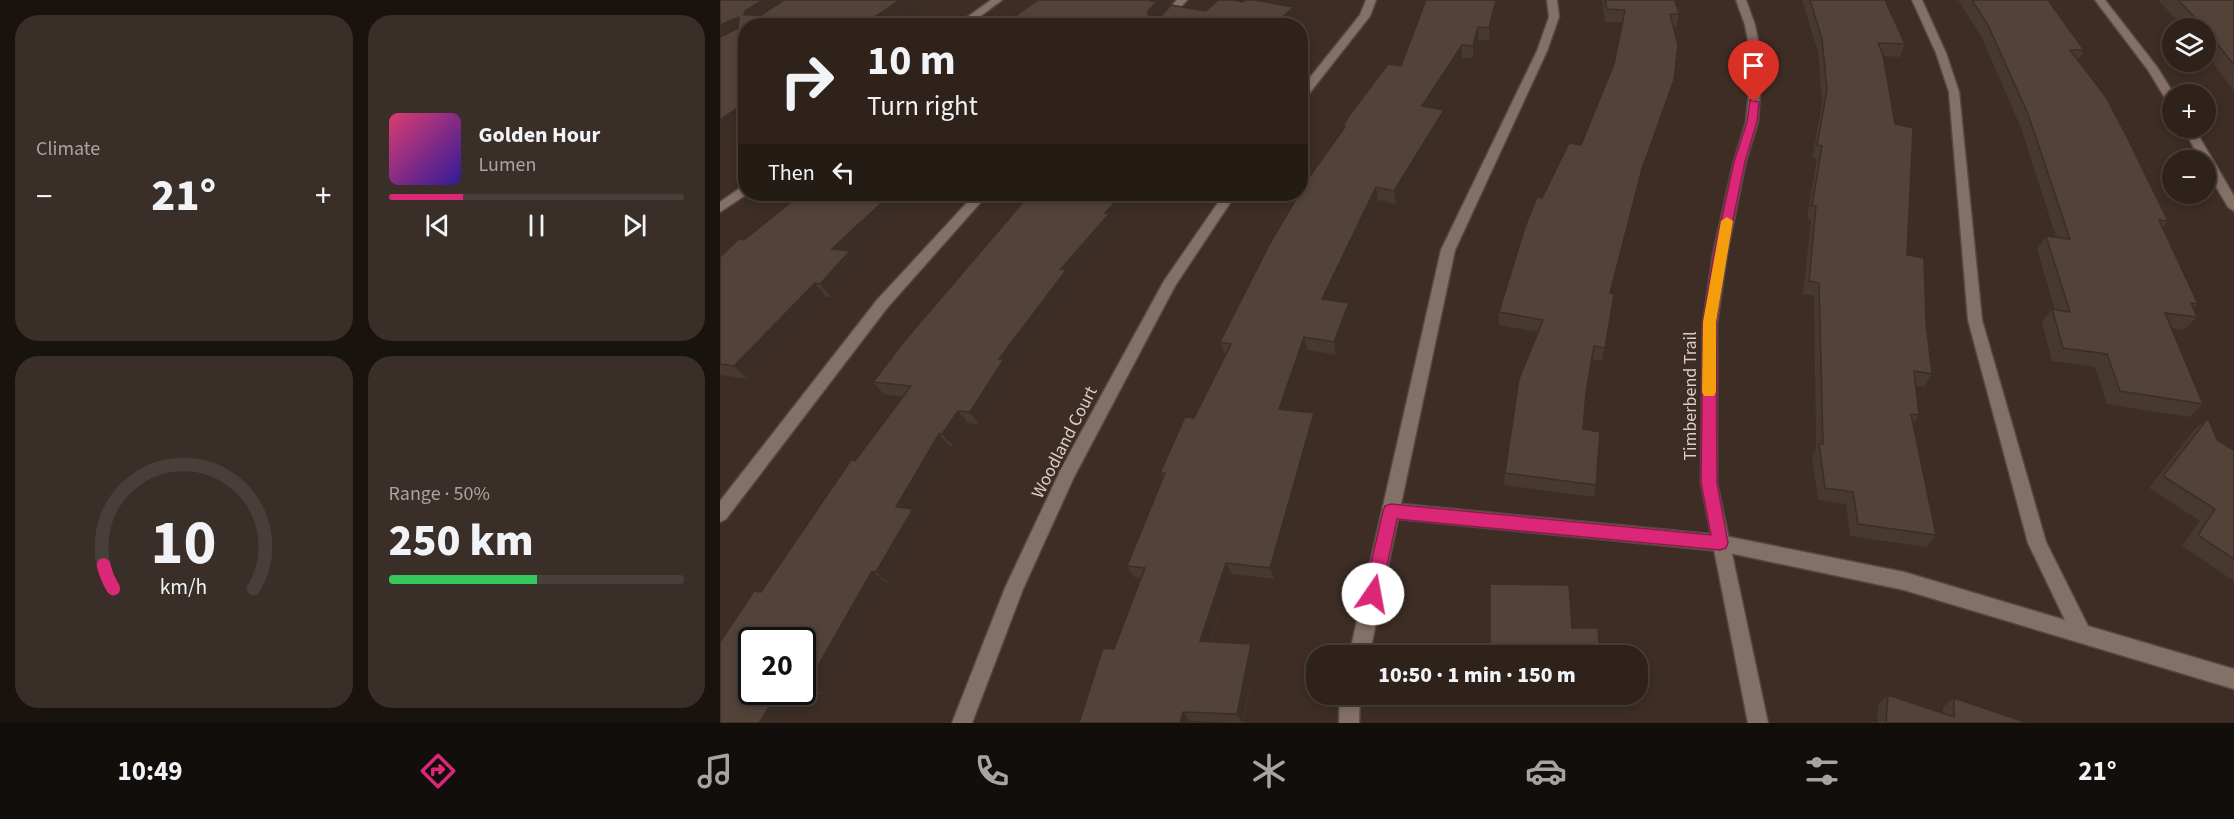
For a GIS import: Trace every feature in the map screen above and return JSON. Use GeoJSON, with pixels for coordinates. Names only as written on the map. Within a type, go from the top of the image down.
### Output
{"type":"FeatureCollection","features":[{"type":"Feature","properties":{"kind":"street"},"geometry":{"type":"LineString","coordinates":[[971,18],[997,0]]}},
{"type":"Feature","properties":{"kind":"street"},"geometry":{"type":"LineString","coordinates":[[1165,18],[1182,0]]}},
{"type":"Feature","properties":{"kind":"street"},"geometry":{"type":"LineString","coordinates":[[1308,88],[1365,16],[1371,0]]}},
{"type":"Feature","properties":{"kind":"street"},"geometry":{"type":"LineString","coordinates":[[1361,645],[1449,250],[1542,51],[1554,17],[1552,0]]}},
{"type":"Feature","properties":{"kind":"street","name":"Timberbend Trail"},"geometry":{"type":"LineString","coordinates":[[1741,0],[1750,24],[1757,61],[1752,122],[1740,162],[1720,254],[1710,322],[1709,483],[1758,723]]}},
{"type":"Feature","properties":{"kind":"street"},"geometry":{"type":"LineString","coordinates":[[1917,0],[1941,53],[1954,92],[1975,321],[2037,543],[2080,633]]}},
{"type":"Feature","properties":{"kind":"street"},"geometry":{"type":"LineString","coordinates":[[2100,0],[2162,84]]}},
{"type":"Feature","properties":{"kind":"street"},"geometry":{"type":"LineString","coordinates":[[2194,138],[2234,207]]}},
{"type":"Feature","properties":{"kind":"street"},"geometry":{"type":"LineString","coordinates":[[720,208],[738,194]]}},
{"type":"Feature","properties":{"kind":"street"},"geometry":{"type":"LineString","coordinates":[[720,514],[882,304],[976,201]]}},
{"type":"Feature","properties":{"kind":"street","name":"Woodland Court"},"geometry":{"type":"LineString","coordinates":[[962,723],[1014,588],[1067,474],[1169,284],[1225,201]]}},
{"type":"Feature","properties":{"kind":"street"},"geometry":{"type":"LineString","coordinates":[[1391,511],[1720,543],[1904,581],[2234,679]]}},
{"type":"Feature","properties":{"kind":"street"},"geometry":{"type":"LineString","coordinates":[[1349,723],[1350,705]]}},
{"type":"Feature","properties":{"kind":"building"},"geometry":{"type":"Polygon","coordinates":[[[720,0],[763,0],[745,11],[744,15],[761,15],[784,0],[900,0],[873,18],[739,17],[720,25],[720,0]]]}},
{"type":"Feature","properties":{"kind":"building"},"geometry":{"type":"Polygon","coordinates":[[[1038,0],[1147,0],[1157,2],[1147,12],[1149,16],[1162,15],[1171,5],[1206,11],[1218,0],[1243,2],[1255,0],[1293,7],[1282,18],[1012,18],[1038,0]]]}},
{"type":"Feature","properties":{"kind":"building"},"geometry":{"type":"Polygon","coordinates":[[[1426,0],[1496,0],[1489,28],[1478,27],[1473,46],[1462,45],[1422,106],[1444,110],[1394,191],[1376,187],[1322,299],[1349,303],[1334,342],[1304,337],[1279,409],[1314,413],[1270,568],[1226,563],[1200,641],[1251,644],[1237,714],[1183,712],[1180,723],[1079,723],[1103,648],[1114,649],[1145,568],[1127,566],[1165,473],[1160,473],[1185,417],[1194,418],[1231,344],[1220,342],[1269,245],[1295,201],[1308,201],[1308,179],[1345,127],[1343,126],[1349,116],[1388,64],[1401,66],[1426,0]]]}},
{"type":"Feature","properties":{"kind":"building"},"geometry":{"type":"Polygon","coordinates":[[[1605,0],[1675,0],[1679,14],[1670,14],[1678,45],[1674,80],[1642,169],[1610,293],[1614,294],[1605,348],[1594,346],[1586,392],[1583,429],[1600,432],[1596,485],[1505,473],[1519,379],[1543,320],[1499,312],[1525,227],[1537,197],[1542,198],[1569,143],[1581,145],[1614,64],[1625,10],[1607,9],[1605,0]]]}},
{"type":"Feature","properties":{"kind":"building"},"geometry":{"type":"Polygon","coordinates":[[[1810,0],[1885,0],[1905,44],[1878,43],[1883,55],[1895,124],[1913,128],[1907,255],[1924,258],[1926,323],[1932,374],[1914,371],[1919,415],[1911,414],[1936,535],[1858,524],[1853,492],[1825,488],[1819,444],[1823,444],[1819,283],[1809,281],[1816,206],[1812,206],[1822,146],[1817,145],[1827,90],[1822,39],[1810,0]]]}},
{"type":"Feature","properties":{"kind":"building"},"geometry":{"type":"Polygon","coordinates":[[[1972,0],[2048,0],[2084,50],[2070,50],[2106,97],[2126,135],[2168,221],[2159,220],[2198,304],[2191,303],[2197,317],[2165,313],[2203,404],[2120,391],[2107,354],[2063,348],[2052,309],[2070,312],[2046,236],[2070,239],[2028,114],[1988,25],[1972,0]]]}},
{"type":"Feature","properties":{"kind":"building"},"geometry":{"type":"Polygon","coordinates":[[[2178,0],[2234,0],[2234,65],[2216,42],[2216,18],[2195,18],[2178,0]]]}},
{"type":"Feature","properties":{"kind":"building"},"geometry":{"type":"Polygon","coordinates":[[[738,28],[738,107],[720,120],[720,37],[738,28]]]}},
{"type":"Feature","properties":{"kind":"building"},"geometry":{"type":"Polygon","coordinates":[[[792,201],[883,201],[832,249],[850,251],[820,284],[815,283],[734,366],[720,364],[720,257],[739,239],[744,240],[792,201]]]}},
{"type":"Feature","properties":{"kind":"building"},"geometry":{"type":"Polygon","coordinates":[[[1024,201],[1116,201],[1105,213],[1109,214],[1061,269],[1067,269],[999,359],[1004,359],[970,412],[958,411],[942,434],[939,434],[896,507],[913,509],[876,572],[872,571],[816,669],[816,627],[738,627],[738,705],[770,705],[759,723],[720,723],[720,642],[754,591],[761,592],[851,460],[855,461],[911,386],[873,382],[906,339],[1024,201]]]}},
{"type":"Feature","properties":{"kind":"building"},"geometry":{"type":"Polygon","coordinates":[[[2208,418],[2217,440],[2234,450],[2234,559],[2198,535],[2215,509],[2163,476],[2208,418]]]}},
{"type":"Feature","properties":{"kind":"building"},"geometry":{"type":"Polygon","coordinates":[[[1490,584],[1569,585],[1572,628],[1598,628],[1599,645],[1490,645],[1490,584]]]}},
{"type":"Feature","properties":{"kind":"building"},"geometry":{"type":"Polygon","coordinates":[[[1888,695],[1954,717],[1954,698],[2028,723],[1886,723],[1888,695]]]}},
{"type":"Feature","properties":{"kind":"slow traffic"},"geometry":{"type":"LineString","coordinates":[[1709,392],[1710,322],[1727,221]]}},
{"type":"Feature","properties":{"kind":"route"},"geometry":{"type":"LineString","coordinates":[[1373,594],[1391,511],[1720,543],[1709,483],[1710,322],[1720,254],[1740,162],[1752,122],[1754,102]]}}]}
